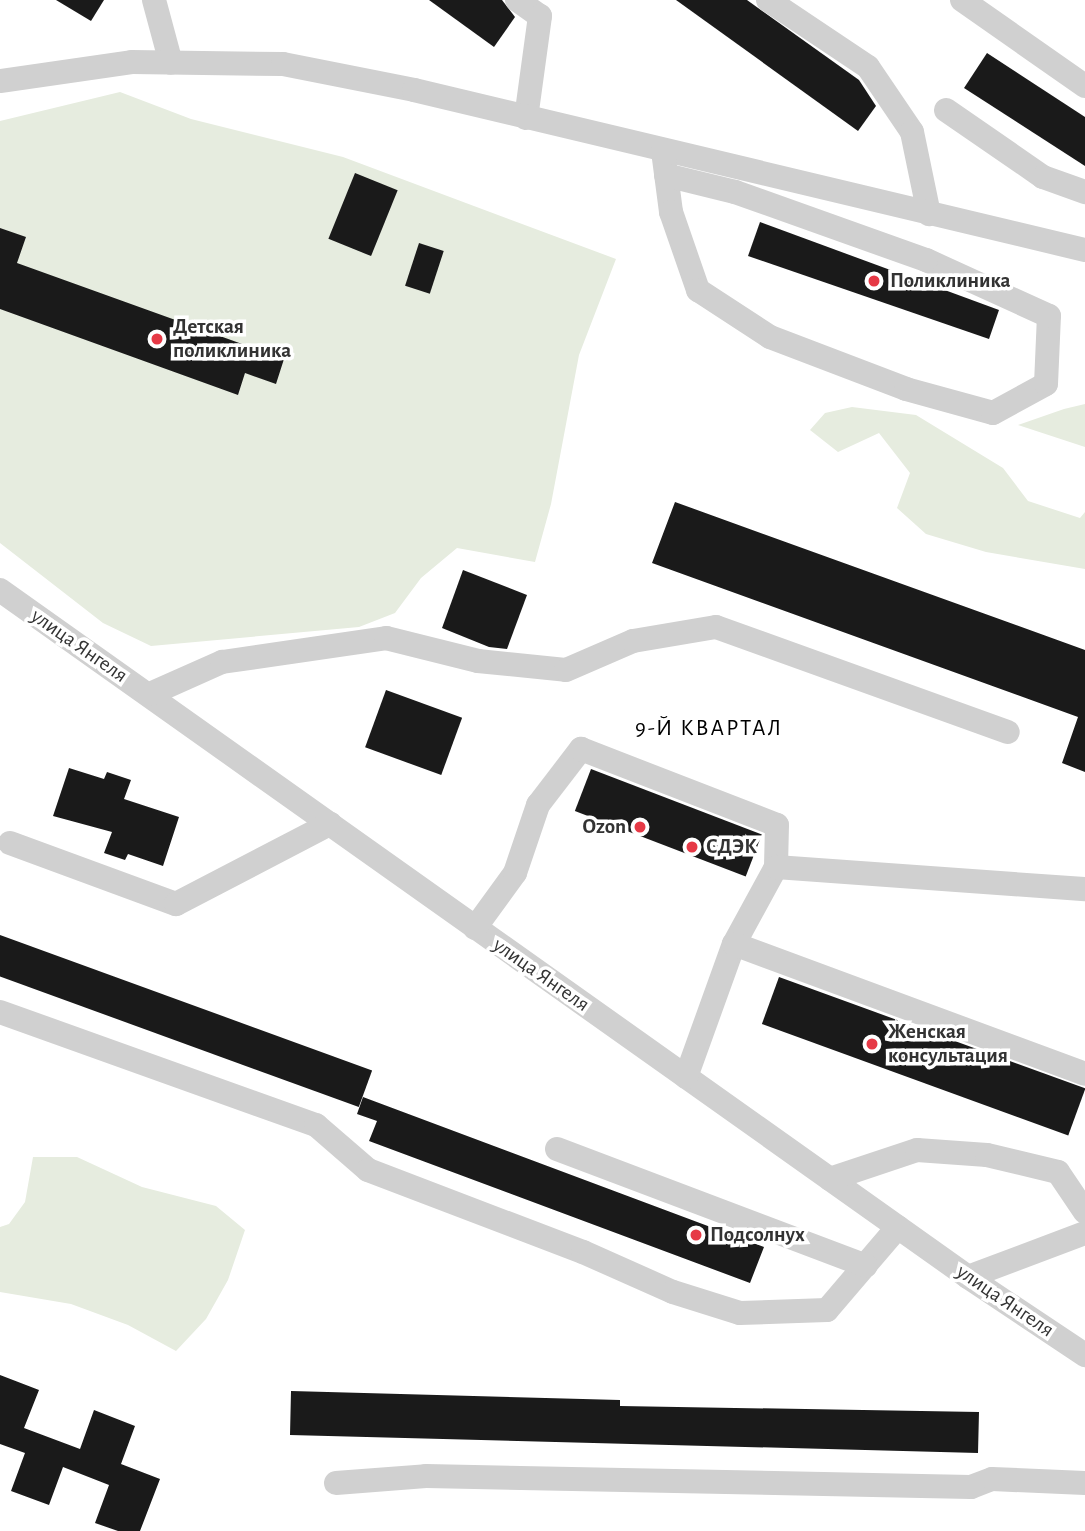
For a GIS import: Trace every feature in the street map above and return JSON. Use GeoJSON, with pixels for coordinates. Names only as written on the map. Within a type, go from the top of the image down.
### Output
{"type":"FeatureCollection","features":[{"type":"Feature","properties":{"kind":"street"},"geometry":{"type":"LineString","coordinates":[[154,0],[171,63]]}},
{"type":"Feature","properties":{"kind":"street"},"geometry":{"type":"LineString","coordinates":[[517,0],[540,16],[526,118]]}},
{"type":"Feature","properties":{"kind":"street"},"geometry":{"type":"LineString","coordinates":[[768,0],[868,67],[912,132],[929,214]]}},
{"type":"Feature","properties":{"kind":"street"},"geometry":{"type":"LineString","coordinates":[[962,0],[1085,86]]}},
{"type":"Feature","properties":{"kind":"street"},"geometry":{"type":"LineString","coordinates":[[0,81],[132,62],[283,64],[526,118],[664,163],[735,192],[926,260],[1049,316],[1046,384],[993,413],[906,389],[770,337],[698,290],[671,212],[664,163]]}},
{"type":"Feature","properties":{"kind":"street"},"geometry":{"type":"LineString","coordinates":[[946,110],[1043,177],[1085,192]]}},
{"type":"Feature","properties":{"kind":"street"},"geometry":{"type":"LineString","coordinates":[[664,163],[929,214],[1085,250]]}},
{"type":"Feature","properties":{"kind":"street","name":"улица Янгеля"},"geometry":{"type":"LineString","coordinates":[[0,590],[968,1277],[1085,1355]]}},
{"type":"Feature","properties":{"kind":"street"},"geometry":{"type":"LineString","coordinates":[[150,694],[222,662],[386,638],[478,661],[566,670],[633,641],[716,626],[1008,732]]}},
{"type":"Feature","properties":{"kind":"street"},"geometry":{"type":"LineString","coordinates":[[475,928],[515,873],[538,805],[581,749],[777,825],[776,867],[734,944],[686,1077]]}},
{"type":"Feature","properties":{"kind":"street"},"geometry":{"type":"LineString","coordinates":[[10,843],[176,904],[330,824]]}},
{"type":"Feature","properties":{"kind":"street"},"geometry":{"type":"LineString","coordinates":[[776,867],[960,877],[1084,892]]}},
{"type":"Feature","properties":{"kind":"street"},"geometry":{"type":"LineString","coordinates":[[734,944],[1085,1074]]}},
{"type":"Feature","properties":{"kind":"street"},"geometry":{"type":"LineString","coordinates":[[0,1012],[316,1125],[368,1170],[583,1252],[673,1292],[740,1313],[827,1310],[898,1227]]}},
{"type":"Feature","properties":{"kind":"street"},"geometry":{"type":"LineString","coordinates":[[557,1149],[866,1266]]}},
{"type":"Feature","properties":{"kind":"street"},"geometry":{"type":"LineString","coordinates":[[830,1179],[917,1150],[987,1155],[1058,1172],[1085,1213],[1076,1238],[968,1277]]}},
{"type":"Feature","properties":{"kind":"street"},"geometry":{"type":"LineString","coordinates":[[336,1483],[426,1476],[971,1487],[992,1479],[1085,1483]]}},
{"type":"Feature","properties":{"kind":"shaded area"},"geometry":{"type":"Polygon","coordinates":[[[120,92],[191,119],[343,157],[616,259],[579,355],[551,504],[535,562],[457,548],[421,578],[395,613],[359,627],[151,646],[103,623],[0,543],[0,121],[120,92]]]}},
{"type":"Feature","properties":{"kind":"shaded area"},"geometry":{"type":"Polygon","coordinates":[[[1085,404],[1085,447],[1018,425],[1064,409],[1085,404]]]}},
{"type":"Feature","properties":{"kind":"shaded area"},"geometry":{"type":"Polygon","coordinates":[[[852,407],[916,415],[1003,468],[1028,501],[1080,518],[1085,512],[1085,569],[986,552],[926,534],[897,508],[910,473],[879,433],[838,452],[810,430],[825,413],[852,407]]]}},
{"type":"Feature","properties":{"kind":"shaded area"},"geometry":{"type":"Polygon","coordinates":[[[33,1157],[77,1157],[142,1187],[216,1206],[245,1230],[228,1280],[206,1319],[176,1351],[128,1325],[71,1304],[0,1292],[0,1227],[9,1224],[25,1202],[33,1157]]]}},
{"type":"Feature","properties":{"kind":"building"},"geometry":{"type":"Polygon","coordinates":[[[56,0],[104,0],[91,21],[56,0]]]}},
{"type":"Feature","properties":{"kind":"building"},"geometry":{"type":"Polygon","coordinates":[[[429,0],[502,0],[515,17],[494,47],[429,0]]]}},
{"type":"Feature","properties":{"kind":"building"},"geometry":{"type":"Polygon","coordinates":[[[676,0],[747,0],[859,80],[876,106],[858,131],[676,0]]]}},
{"type":"Feature","properties":{"kind":"building"},"geometry":{"type":"Polygon","coordinates":[[[987,53],[1085,117],[1085,166],[964,88],[987,53]]]}},
{"type":"Feature","properties":{"kind":"building"},"geometry":{"type":"Polygon","coordinates":[[[355,173],[398,190],[371,256],[328,239],[355,173]]]}},
{"type":"Feature","properties":{"kind":"building","name":"Поликлиника"},"geometry":{"type":"Polygon","coordinates":[[[760,222],[999,310],[989,339],[748,256],[760,222]]]}},
{"type":"Feature","properties":{"kind":"building","name":"Детская поликлиника"},"geometry":{"type":"Polygon","coordinates":[[[0,228],[26,237],[17,263],[284,359],[276,384],[245,373],[238,395],[0,309],[0,228]]]}},
{"type":"Feature","properties":{"kind":"building"},"geometry":{"type":"Polygon","coordinates":[[[419,243],[444,251],[430,294],[405,286],[419,243]]]}},
{"type":"Feature","properties":{"kind":"building"},"geometry":{"type":"Polygon","coordinates":[[[675,502],[1085,650],[1085,772],[1062,763],[1078,717],[652,563],[675,502]]]}},
{"type":"Feature","properties":{"kind":"building"},"geometry":{"type":"Polygon","coordinates":[[[463,570],[527,595],[507,649],[489,647],[442,628],[463,570]]]}},
{"type":"Feature","properties":{"kind":"building"},"geometry":{"type":"Polygon","coordinates":[[[386,690],[462,718],[441,775],[365,747],[386,690]]]}},
{"type":"Feature","properties":{"kind":"building"},"geometry":{"type":"Polygon","coordinates":[[[69,768],[104,779],[107,772],[131,780],[124,799],[179,817],[163,866],[128,854],[125,860],[104,853],[112,832],[53,816],[69,768]]]}},
{"type":"Feature","properties":{"kind":"building"},"geometry":{"type":"Polygon","coordinates":[[[591,769],[762,835],[746,877],[575,811],[591,769]]]}},
{"type":"Feature","properties":{"kind":"building"},"geometry":{"type":"Polygon","coordinates":[[[0,935],[372,1070],[359,1107],[0,977],[0,935]]]}},
{"type":"Feature","properties":{"kind":"building"},"geometry":{"type":"Polygon","coordinates":[[[779,977],[1085,1088],[1068,1135],[762,1024],[779,977]]]}},
{"type":"Feature","properties":{"kind":"building"},"geometry":{"type":"Polygon","coordinates":[[[363,1097],[764,1247],[750,1283],[369,1141],[377,1121],[357,1114],[363,1097]]]}},
{"type":"Feature","properties":{"kind":"building"},"geometry":{"type":"Polygon","coordinates":[[[0,1375],[39,1390],[24,1428],[80,1449],[94,1410],[135,1426],[121,1464],[160,1479],[140,1531],[118,1531],[95,1523],[109,1485],[63,1467],[49,1505],[11,1491],[25,1453],[0,1444],[0,1375]]]}},
{"type":"Feature","properties":{"kind":"building"},"geometry":{"type":"Polygon","coordinates":[[[291,1391],[620,1400],[620,1406],[979,1412],[978,1453],[290,1435],[291,1391]]]}},
{"type":"Feature","properties":{"kind":"place","name":"Поликлиника"},"geometry":{"type":"Point","coordinates":[874,281]}},
{"type":"Feature","properties":{"kind":"place","name":"Детская поликлиника"},"geometry":{"type":"Point","coordinates":[157,339]}},
{"type":"Feature","properties":{"kind":"place","name":"Ozon"},"geometry":{"type":"Point","coordinates":[640,827]}},
{"type":"Feature","properties":{"kind":"place","name":"СДЭК"},"geometry":{"type":"Point","coordinates":[692,847]}},
{"type":"Feature","properties":{"kind":"place","name":"Женская консультация"},"geometry":{"type":"Point","coordinates":[872,1044]}},
{"type":"Feature","properties":{"kind":"place","name":"Подсолнух"},"geometry":{"type":"Point","coordinates":[696,1235]}},
{"type":"Feature","properties":{"kind":"district","name":"9-Й КВАРТАЛ"},"geometry":{"type":"Point","coordinates":[709,729]}}]}
